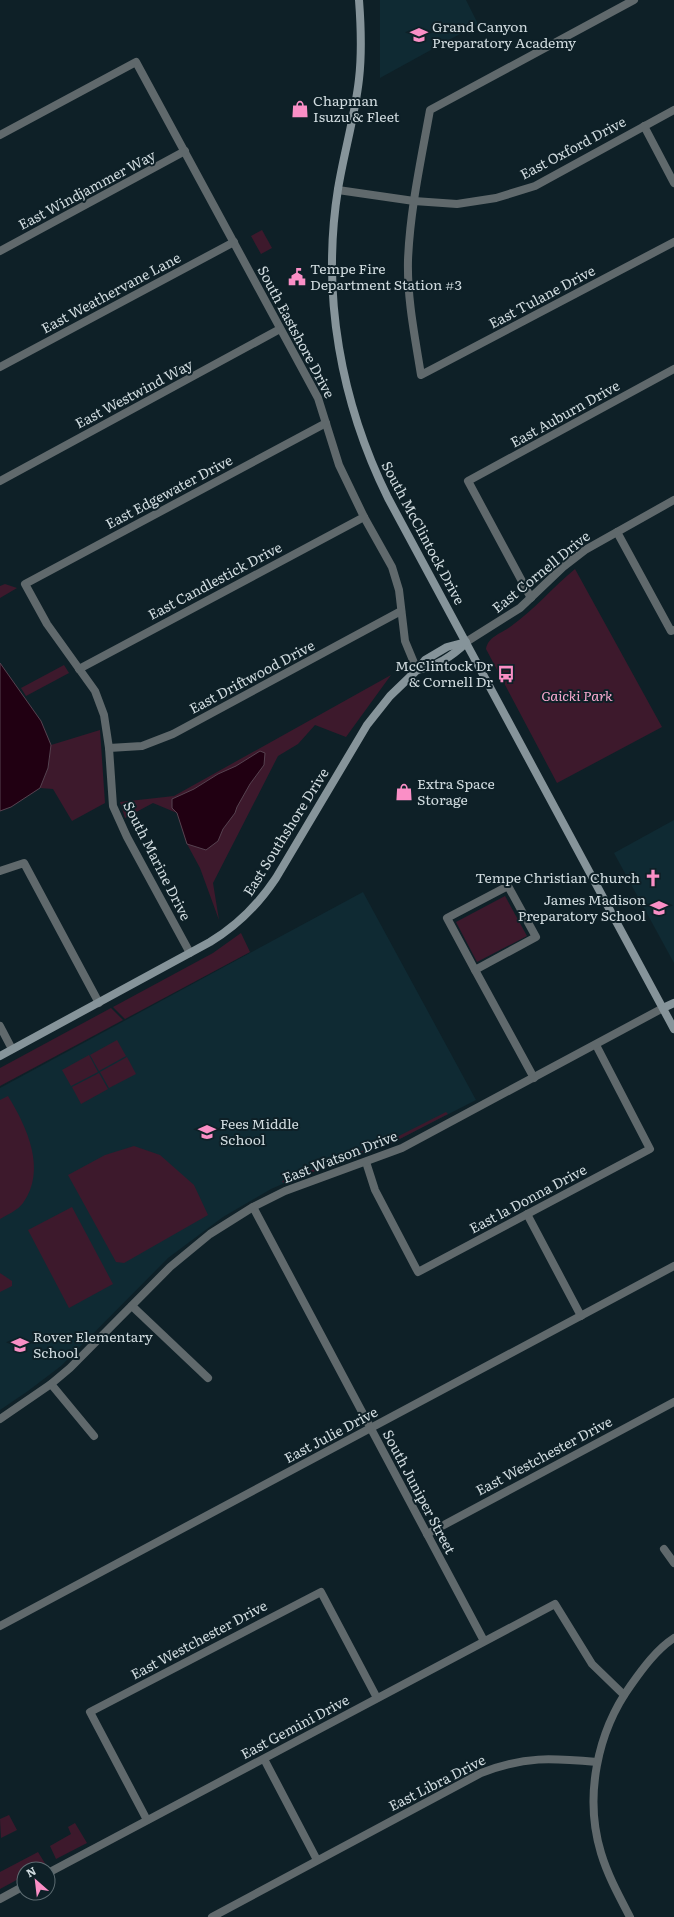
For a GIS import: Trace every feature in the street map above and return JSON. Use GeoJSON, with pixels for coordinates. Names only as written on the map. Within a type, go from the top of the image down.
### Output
{"type":"FeatureCollection","features":[{"type":"Feature","properties":{"kind":"main road","name":"South McClintock Drive"},"geometry":{"type":"LineString","coordinates":[[359,0],[361,17],[359,79],[338,190],[333,246],[333,290],[340,353],[353,411],[379,480],[674,1028]]}},
{"type":"Feature","properties":{"kind":"main road","name":"East Southshore Drive"},"geometry":{"type":"LineString","coordinates":[[0,1056],[190,953],[234,926],[265,894],[367,725],[390,696],[417,670],[425,660],[447,647],[466,642]]}},
{"type":"Feature","properties":{"kind":"main road","name":"East Watson Drive"},"geometry":{"type":"LineString","coordinates":[[663,1008],[674,1003]]}},
{"type":"Feature","properties":{"kind":"street"},"geometry":{"type":"LineString","coordinates":[[414,201],[430,110],[634,0]]}},
{"type":"Feature","properties":{"kind":"street","name":"South Eastshore Drive"},"geometry":{"type":"LineString","coordinates":[[0,136],[136,62],[318,398],[339,465],[364,517],[392,567],[399,590],[405,642],[417,670]]}},
{"type":"Feature","properties":{"kind":"street","name":"East Oxford Drive"},"geometry":{"type":"LineString","coordinates":[[338,190],[414,201],[457,204],[496,198],[535,186],[674,110]]}},
{"type":"Feature","properties":{"kind":"street"},"geometry":{"type":"LineString","coordinates":[[644,126],[674,183]]}},
{"type":"Feature","properties":{"kind":"street","name":"East Windjammer Way"},"geometry":{"type":"LineString","coordinates":[[0,251],[185,152]]}},
{"type":"Feature","properties":{"kind":"street","name":"East Tulane Drive"},"geometry":{"type":"LineString","coordinates":[[414,201],[408,261],[411,310],[422,375],[674,242]]}},
{"type":"Feature","properties":{"kind":"street","name":"East Weathervane Lane"},"geometry":{"type":"LineString","coordinates":[[0,367],[234,242]]}},
{"type":"Feature","properties":{"kind":"street","name":"East Westwind Way"},"geometry":{"type":"LineString","coordinates":[[0,481],[280,329]]}},
{"type":"Feature","properties":{"kind":"street","name":"East Auburn Drive"},"geometry":{"type":"LineString","coordinates":[[531,598],[468,481],[674,369]]}},
{"type":"Feature","properties":{"kind":"street","name":"East Edgewater Drive"},"geometry":{"type":"LineString","coordinates":[[25,584],[326,423]]}},
{"type":"Feature","properties":{"kind":"street","name":"East Cornell Drive"},"geometry":{"type":"LineString","coordinates":[[466,642],[500,622],[531,598],[585,550],[674,500]]}},
{"type":"Feature","properties":{"kind":"street","name":"East Candlestick Drive"},"geometry":{"type":"LineString","coordinates":[[79,669],[364,517]]}},
{"type":"Feature","properties":{"kind":"street"},"geometry":{"type":"LineString","coordinates":[[617,532],[673,631]]}},
{"type":"Feature","properties":{"kind":"street","name":"South Marine Drive"},"geometry":{"type":"LineString","coordinates":[[25,584],[47,624],[97,697],[104,715],[109,748],[113,806],[127,837],[190,953]]}},
{"type":"Feature","properties":{"kind":"street","name":"East Driftwood Drive"},"geometry":{"type":"LineString","coordinates":[[109,748],[142,746],[173,734],[401,611]]}},
{"type":"Feature","properties":{"kind":"street"},"geometry":{"type":"LineString","coordinates":[[0,871],[24,863],[99,1003]]}},
{"type":"Feature","properties":{"kind":"street"},"geometry":{"type":"LineString","coordinates":[[475,970],[536,937],[508,886],[447,918],[475,970],[534,1078]]}},
{"type":"Feature","properties":{"kind":"street","name":"East Watson Drive"},"geometry":{"type":"LineString","coordinates":[[0,1419],[51,1384],[70,1368],[182,1256],[210,1234],[253,1207],[285,1191],[366,1162],[424,1137],[663,1008]]}},
{"type":"Feature","properties":{"kind":"street"},"geometry":{"type":"LineString","coordinates":[[0,1026],[12,1049]]}},
{"type":"Feature","properties":{"kind":"street","name":"East la Donna Drive"},"geometry":{"type":"LineString","coordinates":[[366,1162],[375,1190],[418,1272],[650,1149],[596,1044]]}},
{"type":"Feature","properties":{"kind":"street","name":"South Juniper Street"},"geometry":{"type":"LineString","coordinates":[[253,1207],[484,1641]]}},
{"type":"Feature","properties":{"kind":"street"},"geometry":{"type":"LineString","coordinates":[[527,1214],[581,1316]]}},
{"type":"Feature","properties":{"kind":"street","name":"East Julie Drive"},"geometry":{"type":"LineString","coordinates":[[0,1626],[674,1266]]}},
{"type":"Feature","properties":{"kind":"street"},"geometry":{"type":"LineString","coordinates":[[132,1306],[208,1378]]}},
{"type":"Feature","properties":{"kind":"street"},"geometry":{"type":"LineString","coordinates":[[51,1384],[94,1436]]}},
{"type":"Feature","properties":{"kind":"street","name":"East Westchester Drive"},"geometry":{"type":"LineString","coordinates":[[426,1534],[674,1402]]}},
{"type":"Feature","properties":{"kind":"street"},"geometry":{"type":"LineString","coordinates":[[664,1549],[674,1562]]}},
{"type":"Feature","properties":{"kind":"street","name":"East Westchester Drive"},"geometry":{"type":"LineString","coordinates":[[147,1820],[90,1712],[321,1592],[377,1698]]}},
{"type":"Feature","properties":{"kind":"street","name":"East Gemini Drive"},"geometry":{"type":"LineString","coordinates":[[56,1869],[555,1604],[592,1664],[624,1695]]}},
{"type":"Feature","properties":{"kind":"street"},"geometry":{"type":"LineString","coordinates":[[630,1917],[609,1876],[601,1852],[594,1802],[597,1762],[606,1728],[624,1695],[644,1666],[674,1638]]}},
{"type":"Feature","properties":{"kind":"street","name":"East Libra Drive"},"geometry":{"type":"LineString","coordinates":[[212,1917],[481,1773],[502,1765],[553,1758],[597,1762]]}},
{"type":"Feature","properties":{"kind":"street"},"geometry":{"type":"LineString","coordinates":[[264,1759],[317,1860]]}},
{"type":"Feature","properties":{"kind":"street"},"geometry":{"type":"LineString","coordinates":[[0,1899],[16,1890]]}},
{"type":"Feature","properties":{"kind":"shaded area","name":"Grand Canyon Preparatory Academy"},"geometry":{"type":"Polygon","coordinates":[[[380,0],[466,0],[478,24],[380,78],[380,0]]]}},
{"type":"Feature","properties":{"kind":"shaded area"},"geometry":{"type":"Polygon","coordinates":[[[0,663],[41,721],[51,745],[48,768],[40,788],[11,807],[0,811],[0,663]]]}},
{"type":"Feature","properties":{"kind":"shaded area"},"geometry":{"type":"Polygon","coordinates":[[[260,751],[265,753],[264,765],[250,784],[235,813],[223,829],[218,841],[206,850],[187,844],[177,813],[172,808],[172,799],[194,789],[260,751]]]}},
{"type":"Feature","properties":{"kind":"shaded area","name":"James Madison Preparatory School"},"geometry":{"type":"Polygon","coordinates":[[[674,820],[674,963],[614,853],[674,820]]]}},
{"type":"Feature","properties":{"kind":"shaded area","name":"Fees Middle School"},"geometry":{"type":"Polygon","coordinates":[[[363,892],[476,1100],[392,1143],[308,1173],[271,1189],[223,1217],[168,1258],[61,1366],[0,1410],[0,1088],[363,892]]]}},
{"type":"Feature","properties":{"kind":"green space"},"geometry":{"type":"Polygon","coordinates":[[[262,230],[272,248],[261,254],[251,236],[262,230]]]}},
{"type":"Feature","properties":{"kind":"green space","name":"Gaicki Park"},"geometry":{"type":"Polygon","coordinates":[[[575,569],[662,727],[557,783],[486,649],[489,641],[519,620],[575,569]]]}},
{"type":"Feature","properties":{"kind":"green space"},"geometry":{"type":"Polygon","coordinates":[[[5,584],[17,588],[0,598],[0,586],[5,584]]]}},
{"type":"Feature","properties":{"kind":"green space"},"geometry":{"type":"Polygon","coordinates":[[[64,665],[69,673],[26,696],[21,688],[64,665]]]}},
{"type":"Feature","properties":{"kind":"green space"},"geometry":{"type":"Polygon","coordinates":[[[391,675],[346,737],[315,725],[298,744],[278,756],[213,883],[219,920],[200,868],[187,844],[177,813],[153,803],[125,818],[120,802],[174,796],[391,675]]]}},
{"type":"Feature","properties":{"kind":"green space"},"geometry":{"type":"Polygon","coordinates":[[[100,730],[105,803],[72,821],[53,789],[40,788],[48,768],[51,745],[100,730]]]}},
{"type":"Feature","properties":{"kind":"green space"},"geometry":{"type":"Polygon","coordinates":[[[505,896],[527,936],[477,962],[456,922],[505,896]]]}},
{"type":"Feature","properties":{"kind":"green space"},"geometry":{"type":"Polygon","coordinates":[[[241,933],[250,952],[125,1019],[113,1007],[213,953],[241,933]]]}},
{"type":"Feature","properties":{"kind":"green space"},"geometry":{"type":"Polygon","coordinates":[[[111,1008],[123,1020],[0,1086],[0,1068],[111,1008]]]}},
{"type":"Feature","properties":{"kind":"green space"},"geometry":{"type":"Polygon","coordinates":[[[117,1040],[126,1056],[99,1071],[90,1055],[117,1040]]]}},
{"type":"Feature","properties":{"kind":"green space"},"geometry":{"type":"Polygon","coordinates":[[[89,1055],[98,1072],[71,1086],[62,1070],[89,1055]]]}},
{"type":"Feature","properties":{"kind":"green space"},"geometry":{"type":"Polygon","coordinates":[[[127,1057],[136,1074],[109,1088],[100,1072],[127,1057]]]}},
{"type":"Feature","properties":{"kind":"green space"},"geometry":{"type":"Polygon","coordinates":[[[99,1073],[108,1089],[81,1104],[72,1087],[99,1073]]]}},
{"type":"Feature","properties":{"kind":"green space"},"geometry":{"type":"Polygon","coordinates":[[[8,1096],[22,1121],[32,1149],[34,1163],[30,1190],[23,1203],[21,1206],[0,1219],[0,1100],[8,1096]]]}},
{"type":"Feature","properties":{"kind":"green space"},"geometry":{"type":"Polygon","coordinates":[[[446,1112],[448,1114],[392,1143],[283,1183],[282,1181],[389,1141],[446,1112]]]}},
{"type":"Feature","properties":{"kind":"green space"},"geometry":{"type":"Polygon","coordinates":[[[134,1146],[160,1155],[194,1185],[208,1215],[124,1263],[116,1262],[68,1175],[105,1155],[134,1146]]]}},
{"type":"Feature","properties":{"kind":"green space"},"geometry":{"type":"Polygon","coordinates":[[[72,1207],[113,1284],[69,1308],[28,1230],[72,1207]]]}},
{"type":"Feature","properties":{"kind":"green space"},"geometry":{"type":"Polygon","coordinates":[[[0,1273],[12,1281],[12,1286],[0,1292],[0,1273]]]}},
{"type":"Feature","properties":{"kind":"green space"},"geometry":{"type":"Polygon","coordinates":[[[9,1815],[17,1830],[1,1838],[0,1819],[9,1815]]]}},
{"type":"Feature","properties":{"kind":"green space"},"geometry":{"type":"Polygon","coordinates":[[[75,1823],[87,1843],[56,1859],[50,1846],[71,1834],[68,1827],[75,1823]]]}},
{"type":"Feature","properties":{"kind":"green space"},"geometry":{"type":"Polygon","coordinates":[[[38,1852],[44,1861],[21,1861],[38,1852]]]}},
{"type":"Feature","properties":{"kind":"green space"},"geometry":{"type":"Polygon","coordinates":[[[16,1864],[16,1880],[0,1889],[0,1872],[16,1864]]]}},
{"type":"Feature","properties":{"kind":"place","name":"Grand Canyon Preparatory Academy"},"geometry":{"type":"Point","coordinates":[419,35]}},
{"type":"Feature","properties":{"kind":"place","name":"Chapman Isuzu & Fleet"},"geometry":{"type":"Point","coordinates":[300,109]}},
{"type":"Feature","properties":{"kind":"place","name":"Tempe Fire Department Station #3"},"geometry":{"type":"Point","coordinates":[297,277]}},
{"type":"Feature","properties":{"kind":"place","name":"McClintock Dr & Cornell Dr"},"geometry":{"type":"Point","coordinates":[506,674]}},
{"type":"Feature","properties":{"kind":"place","name":"Extra Space Storage"},"geometry":{"type":"Point","coordinates":[404,792]}},
{"type":"Feature","properties":{"kind":"place","name":"Tempe Christian Church"},"geometry":{"type":"Point","coordinates":[653,878]}},
{"type":"Feature","properties":{"kind":"place","name":"James Madison Preparatory School"},"geometry":{"type":"Point","coordinates":[659,908]}},
{"type":"Feature","properties":{"kind":"place","name":"Fees Middle School"},"geometry":{"type":"Point","coordinates":[207,1132]}},
{"type":"Feature","properties":{"kind":"place","name":"Rover Elementary School"},"geometry":{"type":"Point","coordinates":[20,1345]}}]}
